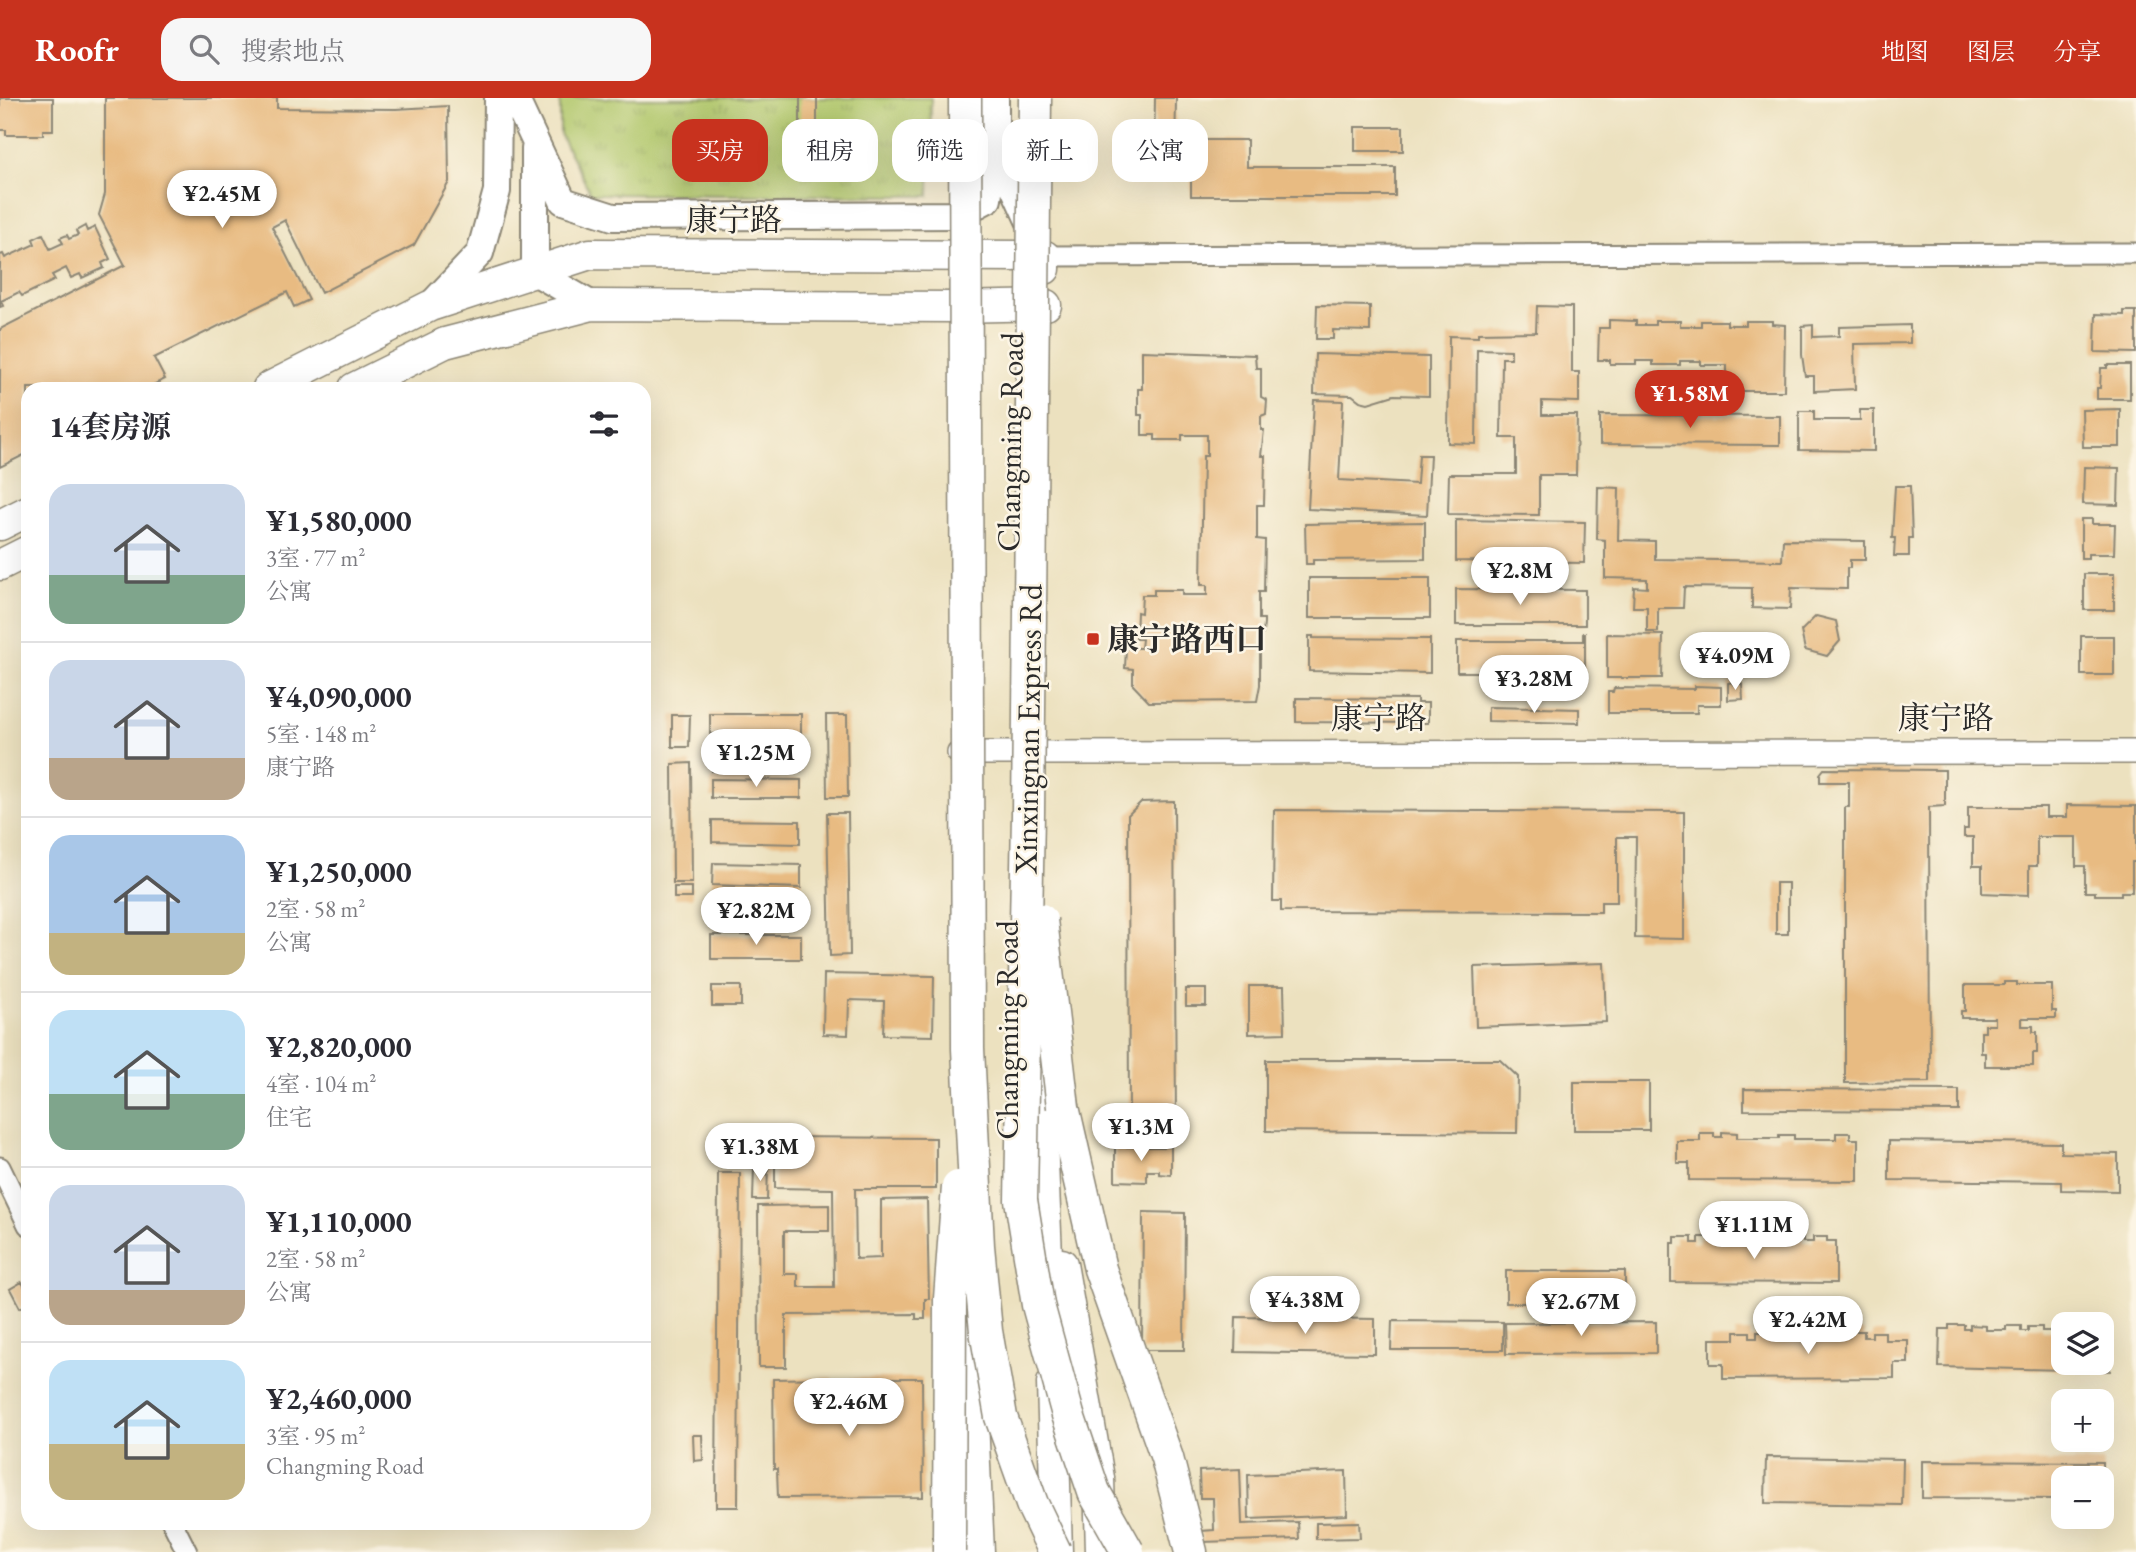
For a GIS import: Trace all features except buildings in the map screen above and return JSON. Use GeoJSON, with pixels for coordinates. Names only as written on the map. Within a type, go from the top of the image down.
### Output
{"type":"FeatureCollection","features":[{"type":"Feature","properties":{"kind":"highway","name":"Xinxingnan Express Rd"},"geometry":{"type":"LineString","coordinates":[[972,98],[968,1049],[978,1246],[986,1331],[1001,1417],[1032,1504],[1056,1552]]}},
{"type":"Feature","properties":{"kind":"highway","name":"Xinxingnan Express Rd"},"geometry":{"type":"LineString","coordinates":[[1034,98],[1028,814],[1021,1200],[1038,1305],[1068,1415],[1094,1492],[1128,1552]]}},
{"type":"Feature","properties":{"kind":"highway"},"geometry":{"type":"LineString","coordinates":[[1028,814],[1063,1107],[1100,1269],[1167,1458],[1191,1552]]}},
{"type":"Feature","properties":{"kind":"highway"},"geometry":{"type":"LineString","coordinates":[[949,1552],[950,1299],[968,1049]]}},
{"type":"Feature","properties":{"kind":"main road"},"geometry":{"type":"LineString","coordinates":[[430,306],[480,253],[497,191],[498,98]]}},
{"type":"Feature","properties":{"kind":"main road"},"geometry":{"type":"LineString","coordinates":[[515,98],[563,201],[613,217],[958,215],[988,199],[995,145]]}},
{"type":"Feature","properties":{"kind":"main road"},"geometry":{"type":"LineString","coordinates":[[535,98],[535,272],[592,304]]}},
{"type":"Feature","properties":{"kind":"main road"},"geometry":{"type":"LineString","coordinates":[[972,98],[1045,256]]}},
{"type":"Feature","properties":{"kind":"main road"},"geometry":{"type":"LineString","coordinates":[[1045,256],[1050,98]]}},
{"type":"Feature","properties":{"kind":"main road","name":"康宁路"},"geometry":{"type":"LineString","coordinates":[[280,382],[430,306],[590,254],[1045,256]]}},
{"type":"Feature","properties":{"kind":"main road","name":"Changming Road"},"geometry":{"type":"LineString","coordinates":[[1045,256],[1043,1164],[1056,1552]]}},
{"type":"Feature","properties":{"kind":"main road","name":"Changming Road"},"geometry":{"type":"LineString","coordinates":[[954,257],[961,1151],[979,1552]]}},
{"type":"Feature","properties":{"kind":"main road"},"geometry":{"type":"LineString","coordinates":[[366,382],[445,343],[592,304],[955,307],[1046,305]]}},
{"type":"Feature","properties":{"kind":"main road"},"geometry":{"type":"LineString","coordinates":[[0,525],[21,514]]}},
{"type":"Feature","properties":{"kind":"main road"},"geometry":{"type":"LineString","coordinates":[[0,565],[21,554]]}},
{"type":"Feature","properties":{"kind":"main road"},"geometry":{"type":"LineString","coordinates":[[1043,1164],[1093,1433],[1099,1478],[1101,1552]]}},
{"type":"Feature","properties":{"kind":"street"},"geometry":{"type":"LineString","coordinates":[[1045,256],[2136,253]]}},
{"type":"Feature","properties":{"kind":"street","name":"康宁路"},"geometry":{"type":"LineString","coordinates":[[959,753],[2136,752]]}},
{"type":"Feature","properties":{"kind":"street"},"geometry":{"type":"LineString","coordinates":[[0,1167],[21,1210]]}},
{"type":"Feature","properties":{"kind":"street"},"geometry":{"type":"LineString","coordinates":[[176,1530],[187,1552]]}},
{"type":"Feature","properties":{"kind":"green space"},"geometry":{"type":"Polygon","coordinates":[[[560,98],[931,98],[931,119],[892,119],[892,182],[929,182],[929,196],[591,194],[560,134],[560,98]]]}},
{"type":"Feature","properties":{"kind":"place","name":"康宁路西口"},"geometry":{"type":"Point","coordinates":[1093,639]}}]}
